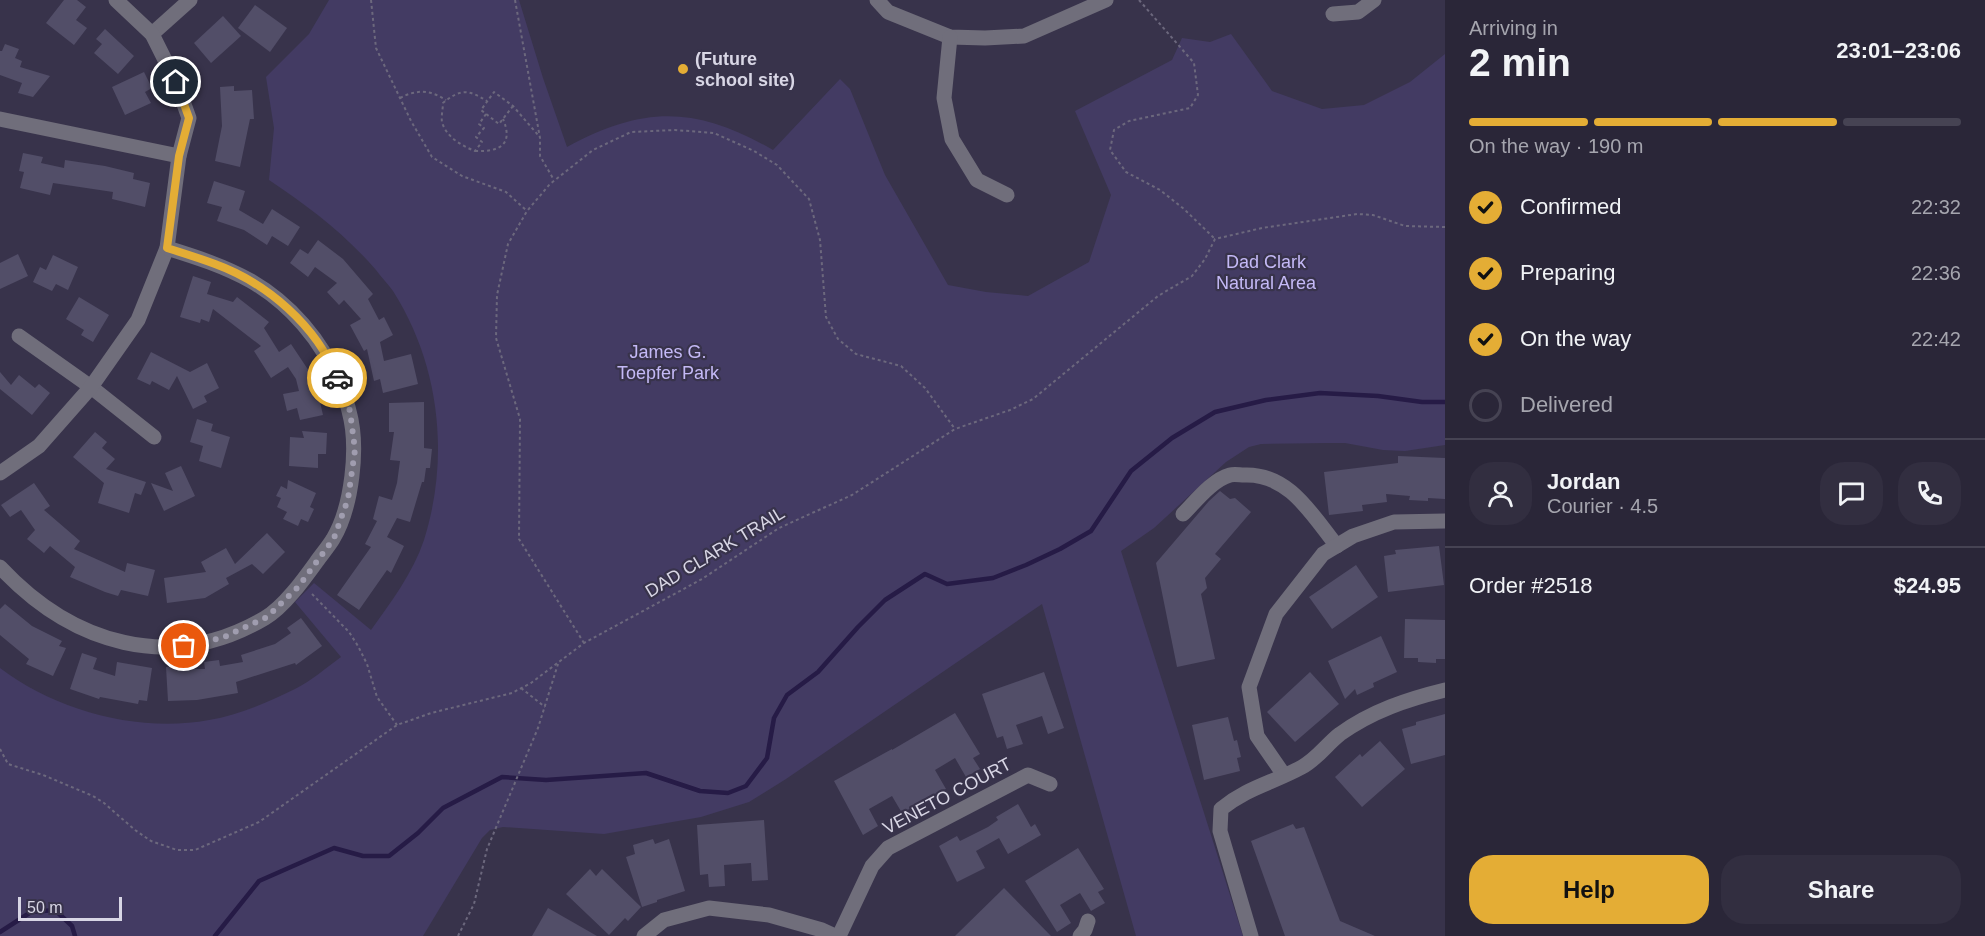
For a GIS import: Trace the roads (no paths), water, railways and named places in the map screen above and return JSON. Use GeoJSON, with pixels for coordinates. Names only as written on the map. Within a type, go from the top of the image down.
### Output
{"type":"FeatureCollection","features":[{"type":"Feature","properties":{"kind":"street"},"geometry":{"type":"LineString","coordinates":[[0,473],[39,446],[91,387],[138,321],[167,248],[179,156],[189,118],[176,82],[152,34],[116,0]]}},
{"type":"Feature","properties":{"kind":"street"},"geometry":{"type":"LineString","coordinates":[[152,34],[190,0]]}},
{"type":"Feature","properties":{"kind":"street"},"geometry":{"type":"LineString","coordinates":[[877,0],[888,12],[950,37],[1024,36],[1106,0]]}},
{"type":"Feature","properties":{"kind":"street"},"geometry":{"type":"LineString","coordinates":[[1333,14],[1358,12],[1374,0]]}},
{"type":"Feature","properties":{"kind":"street"},"geometry":{"type":"LineString","coordinates":[[950,37],[944,98],[952,139],[977,180],[1007,195]]}},
{"type":"Feature","properties":{"kind":"street"},"geometry":{"type":"LineString","coordinates":[[0,119],[179,156]]}},
{"type":"Feature","properties":{"kind":"street"},"geometry":{"type":"LineString","coordinates":[[0,567],[19,588],[59,617],[91,633],[139,646],[184,646],[222,638],[267,617],[300,584],[334,538],[348,499],[355,450],[350,411],[332,364],[308,329],[284,305],[253,282],[217,264],[167,248]]}},
{"type":"Feature","properties":{"kind":"street"},"geometry":{"type":"LineString","coordinates":[[20,336],[91,387],[154,437]]}},
{"type":"Feature","properties":{"kind":"street"},"geometry":{"type":"LineString","coordinates":[[1183,514],[1210,487],[1229,475],[1256,474],[1281,483],[1297,496],[1336,546]]}},
{"type":"Feature","properties":{"kind":"street"},"geometry":{"type":"LineString","coordinates":[[1284,775],[1257,736],[1249,687],[1276,614],[1323,554],[1353,536],[1394,522],[1445,521]]}},
{"type":"Feature","properties":{"kind":"street"},"geometry":{"type":"LineString","coordinates":[[1251,936],[1220,831],[1221,809],[1237,796],[1304,766],[1340,734],[1383,709],[1418,696],[1445,690]]}},
{"type":"Feature","properties":{"kind":"street","name":"VENETO COURT"},"geometry":{"type":"LineString","coordinates":[[837,936],[872,866],[888,848],[1028,775],[1050,784]]}},
{"type":"Feature","properties":{"kind":"street"},"geometry":{"type":"LineString","coordinates":[[644,936],[664,920],[709,908],[769,915],[837,936]]}},
{"type":"Feature","properties":{"kind":"street"},"geometry":{"type":"LineString","coordinates":[[1080,936],[1088,921]]}},
{"type":"Feature","properties":{"kind":"waterway"},"geometry":{"type":"LineString","coordinates":[[215,936],[259,881],[334,848],[363,856],[389,856],[418,833],[443,808],[502,777],[546,780],[646,773],[700,791],[728,793],[746,786],[767,758],[774,718],[787,695],[818,672],[885,600],[925,574],[947,584],[993,578],[1060,549],[1091,531],[1131,471],[1172,438],[1215,412],[1266,400],[1320,393],[1445,402]]}},
{"type":"Feature","properties":{"kind":"waterway"},"geometry":{"type":"LineString","coordinates":[[0,932],[31,912],[55,910],[72,926],[75,936]]}},
{"type":"Feature","properties":{"kind":"place","name":"(Future school site)"},"geometry":{"type":"Point","coordinates":[683,69]}},
{"type":"Feature","properties":{"kind":"park label","name":"Dad Clark Natural Area"},"geometry":{"type":"Point","coordinates":[1266,272]}},
{"type":"Feature","properties":{"kind":"park label","name":"James G. Toepfer Park"},"geometry":{"type":"Point","coordinates":[668,362]}}]}
